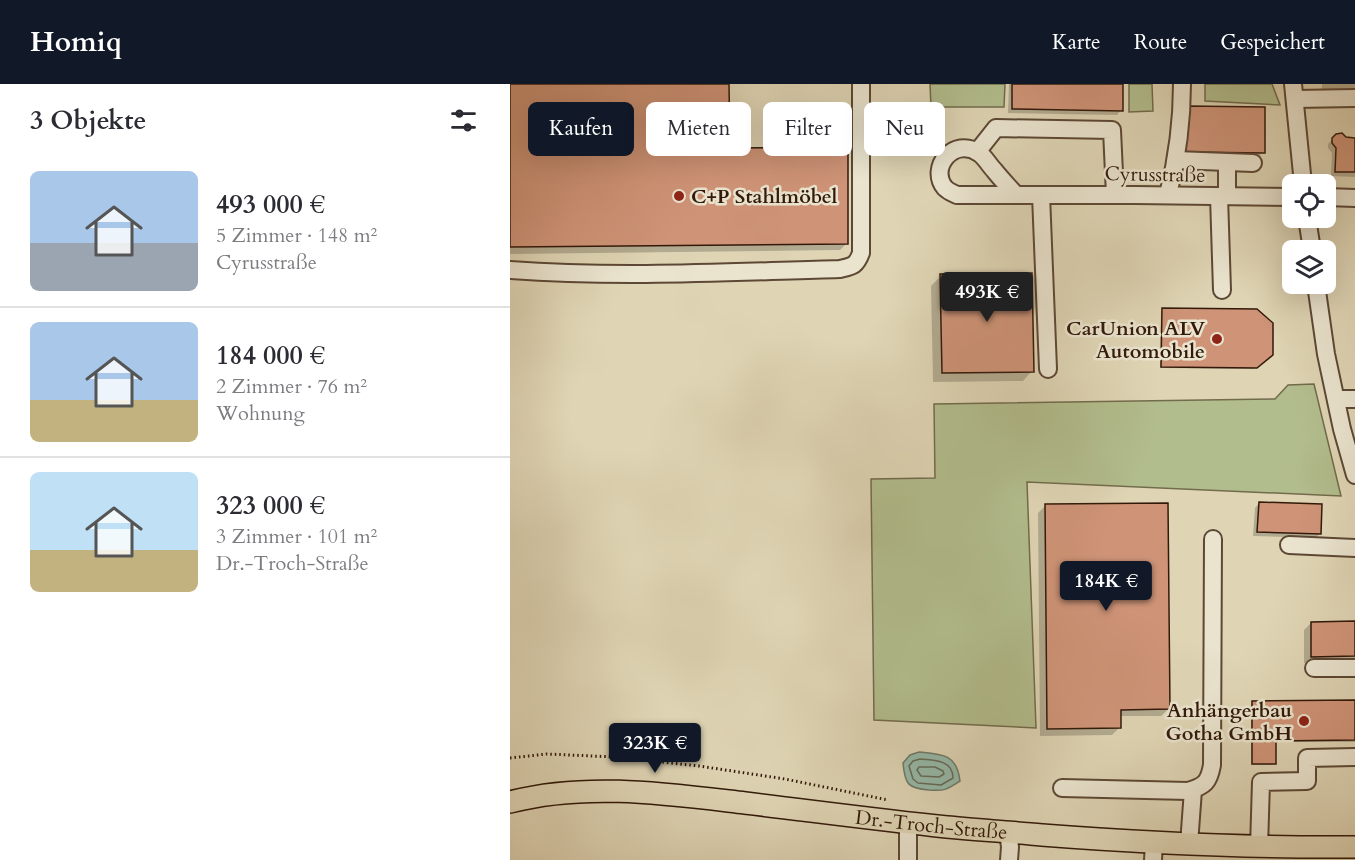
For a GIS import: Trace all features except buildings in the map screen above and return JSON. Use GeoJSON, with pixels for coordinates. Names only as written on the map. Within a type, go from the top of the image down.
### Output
{"type":"FeatureCollection","features":[{"type":"Feature","properties":{"kind":"main road","name":"Dr.-Troch-Straße"},"geometry":{"type":"LineString","coordinates":[[510,802],[570,792],[614,791],[719,800],[1008,832],[1154,851],[1189,844],[1355,847]]}},
{"type":"Feature","properties":{"kind":"street"},"geometry":{"type":"LineString","coordinates":[[510,270],[560,273],[721,272],[840,269],[853,266],[859,261],[861,253],[861,84]]}},
{"type":"Feature","properties":{"kind":"street"},"geometry":{"type":"LineString","coordinates":[[1168,195],[1176,160],[1182,112],[1182,84]]}},
{"type":"Feature","properties":{"kind":"street"},"geometry":{"type":"LineString","coordinates":[[1302,174],[1294,92],[1355,98]]}},
{"type":"Feature","properties":{"kind":"street"},"geometry":{"type":"LineString","coordinates":[[1016,195],[977,152],[996,128],[1112,130],[1115,195]]}},
{"type":"Feature","properties":{"kind":"street","name":"Cyrusstraße"},"geometry":{"type":"LineString","coordinates":[[977,152],[961,148],[948,154],[940,173],[945,188],[957,195],[1282,197]]}},
{"type":"Feature","properties":{"kind":"street"},"geometry":{"type":"LineString","coordinates":[[1176,160],[1253,163]]}},
{"type":"Feature","properties":{"kind":"street"},"geometry":{"type":"LineString","coordinates":[[1222,290],[1223,196],[1227,162]]}},
{"type":"Feature","properties":{"kind":"street"},"geometry":{"type":"LineString","coordinates":[[1041,195],[1048,369]]}},
{"type":"Feature","properties":{"kind":"street"},"geometry":{"type":"LineString","coordinates":[[1336,197],[1355,198]]}},
{"type":"Feature","properties":{"kind":"street"},"geometry":{"type":"LineString","coordinates":[[1317,294],[1326,354],[1355,475]]}},
{"type":"Feature","properties":{"kind":"street"},"geometry":{"type":"LineString","coordinates":[[1336,399],[1355,399]]}},
{"type":"Feature","properties":{"kind":"street"},"geometry":{"type":"LineString","coordinates":[[1062,788],[1188,791],[1206,783],[1212,765],[1213,539]]}},
{"type":"Feature","properties":{"kind":"street"},"geometry":{"type":"LineString","coordinates":[[1288,545],[1355,548]]}},
{"type":"Feature","properties":{"kind":"street"},"geometry":{"type":"LineString","coordinates":[[1314,668],[1355,668]]}},
{"type":"Feature","properties":{"kind":"street"},"geometry":{"type":"LineString","coordinates":[[1259,847],[1261,782],[1307,782],[1306,758],[1355,757]]}},
{"type":"Feature","properties":{"kind":"street"},"geometry":{"type":"LineString","coordinates":[[1189,844],[1193,790]]}},
{"type":"Feature","properties":{"kind":"street"},"geometry":{"type":"LineString","coordinates":[[908,822],[908,860]]}},
{"type":"Feature","properties":{"kind":"street"},"geometry":{"type":"LineString","coordinates":[[1008,832],[1009,860]]}},
{"type":"Feature","properties":{"kind":"path"},"geometry":{"type":"LineString","coordinates":[[510,758],[547,754],[615,757],[699,766],[785,779],[888,800]]}},
{"type":"Feature","properties":{"kind":"shaded area"},"geometry":{"type":"Polygon","coordinates":[[[930,84],[1005,84],[1004,107],[945,107],[945,102],[931,102],[930,84]]]}},
{"type":"Feature","properties":{"kind":"shaded area"},"geometry":{"type":"Polygon","coordinates":[[[1129,84],[1152,84],[1153,111],[1129,112],[1129,84]]]}},
{"type":"Feature","properties":{"kind":"shaded area"},"geometry":{"type":"Polygon","coordinates":[[[1205,84],[1272,84],[1280,105],[1205,101],[1205,84]]]}},
{"type":"Feature","properties":{"kind":"shaded area"},"geometry":{"type":"Polygon","coordinates":[[[1314,384],[1341,496],[1027,482],[1036,728],[874,720],[871,479],[935,478],[934,404],[1275,399],[1288,385],[1314,384]]]}},
{"type":"Feature","properties":{"kind":"water"},"geometry":{"type":"Polygon","coordinates":[[[919,752],[941,755],[952,760],[956,765],[960,781],[942,790],[916,788],[908,784],[903,763],[910,755],[919,752]]]}},
{"type":"Feature","properties":{"kind":"place","name":"C+P Stahlmöbel"},"geometry":{"type":"Point","coordinates":[679,196]}},
{"type":"Feature","properties":{"kind":"place","name":"CarUnion ALV Automobile"},"geometry":{"type":"Point","coordinates":[1217,339]}},
{"type":"Feature","properties":{"kind":"place","name":"Anhängerbau Gotha GmbH"},"geometry":{"type":"Point","coordinates":[1304,721]}}]}
